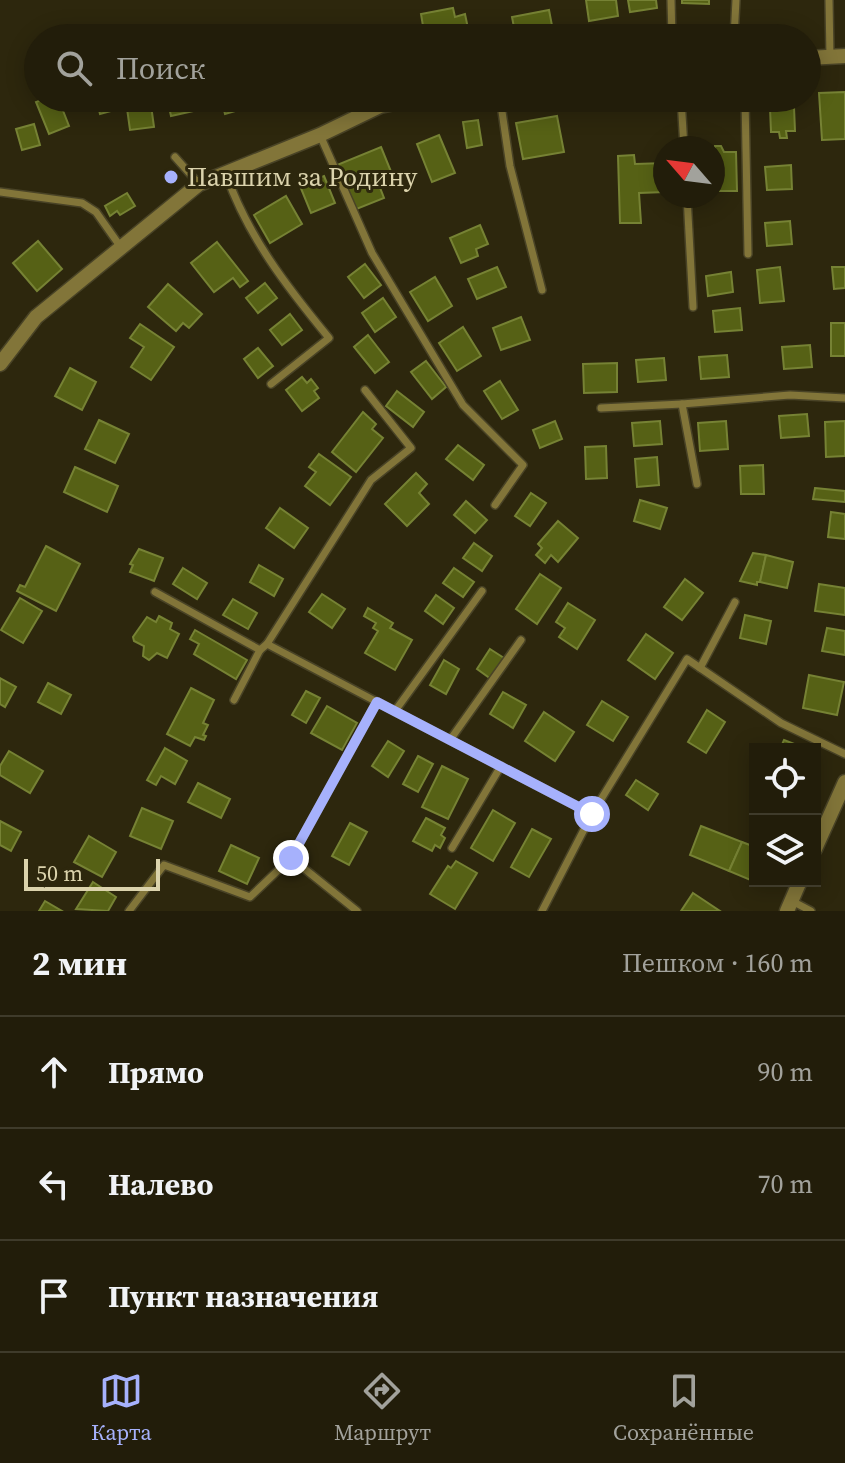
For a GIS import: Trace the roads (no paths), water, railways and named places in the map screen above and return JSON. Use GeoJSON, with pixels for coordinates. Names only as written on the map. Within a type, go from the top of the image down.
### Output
{"type":"FeatureCollection","features":[{"type":"Feature","properties":{"kind":"street"},"geometry":{"type":"LineString","coordinates":[[0,364],[36,317],[199,184],[320,135],[368,112]]}},
{"type":"Feature","properties":{"kind":"street"},"geometry":{"type":"LineString","coordinates":[[821,836],[845,782]]}},
{"type":"Feature","properties":{"kind":"street"},"geometry":{"type":"LineString","coordinates":[[789,906],[797,887]]}},
{"type":"Feature","properties":{"kind":"lane"},"geometry":{"type":"LineString","coordinates":[[671,0],[672,24]]}},
{"type":"Feature","properties":{"kind":"lane"},"geometry":{"type":"LineString","coordinates":[[735,24],[736,0]]}},
{"type":"Feature","properties":{"kind":"lane"},"geometry":{"type":"LineString","coordinates":[[829,0],[838,57]]}},
{"type":"Feature","properties":{"kind":"lane"},"geometry":{"type":"LineString","coordinates":[[502,112],[510,166],[542,290]]}},
{"type":"Feature","properties":{"kind":"lane"},"geometry":{"type":"LineString","coordinates":[[682,112],[683,136]]}},
{"type":"Feature","properties":{"kind":"lane"},"geometry":{"type":"LineString","coordinates":[[745,112],[748,254]]}},
{"type":"Feature","properties":{"kind":"lane"},"geometry":{"type":"LineString","coordinates":[[320,135],[372,253],[463,405],[523,465],[495,505]]}},
{"type":"Feature","properties":{"kind":"lane"},"geometry":{"type":"LineString","coordinates":[[175,157],[199,184]]}},
{"type":"Feature","properties":{"kind":"lane"},"geometry":{"type":"LineString","coordinates":[[226,174],[238,208],[273,268],[329,338],[271,384]]}},
{"type":"Feature","properties":{"kind":"lane"},"geometry":{"type":"LineString","coordinates":[[0,192],[82,203],[96,212],[120,246]]}},
{"type":"Feature","properties":{"kind":"lane"},"geometry":{"type":"LineString","coordinates":[[688,208],[693,307]]}},
{"type":"Feature","properties":{"kind":"lane"},"geometry":{"type":"LineString","coordinates":[[234,700],[260,650],[267,644],[371,480],[411,448],[365,390]]}},
{"type":"Feature","properties":{"kind":"lane"},"geometry":{"type":"LineString","coordinates":[[601,408],[790,395],[845,398]]}},
{"type":"Feature","properties":{"kind":"lane"},"geometry":{"type":"LineString","coordinates":[[682,404],[697,484]]}},
{"type":"Feature","properties":{"kind":"lane"},"geometry":{"type":"LineString","coordinates":[[395,711],[482,591]]}},
{"type":"Feature","properties":{"kind":"lane"},"geometry":{"type":"LineString","coordinates":[[155,592],[260,650]]}},
{"type":"Feature","properties":{"kind":"lane"},"geometry":{"type":"LineString","coordinates":[[700,668],[735,602]]}},
{"type":"Feature","properties":{"kind":"lane"},"geometry":{"type":"LineString","coordinates":[[450,740],[521,640]]}},
{"type":"Feature","properties":{"kind":"lane"},"geometry":{"type":"LineString","coordinates":[[267,644],[592,814]]}},
{"type":"Feature","properties":{"kind":"lane"},"geometry":{"type":"LineString","coordinates":[[542,911],[592,814],[687,659],[781,723],[845,754]]}},
{"type":"Feature","properties":{"kind":"lane"},"geometry":{"type":"LineString","coordinates":[[129,911],[164,865],[250,897],[291,858],[377,702]]}},
{"type":"Feature","properties":{"kind":"lane"},"geometry":{"type":"LineString","coordinates":[[452,848],[501,766]]}},
{"type":"Feature","properties":{"kind":"lane"},"geometry":{"type":"LineString","coordinates":[[291,858],[357,911]]}},
{"type":"Feature","properties":{"kind":"lane"},"geometry":{"type":"LineString","coordinates":[[789,906],[811,911]]}},
{"type":"Feature","properties":{"kind":"place","name":"Павшим за Родину"},"geometry":{"type":"Point","coordinates":[171,177]}}]}
